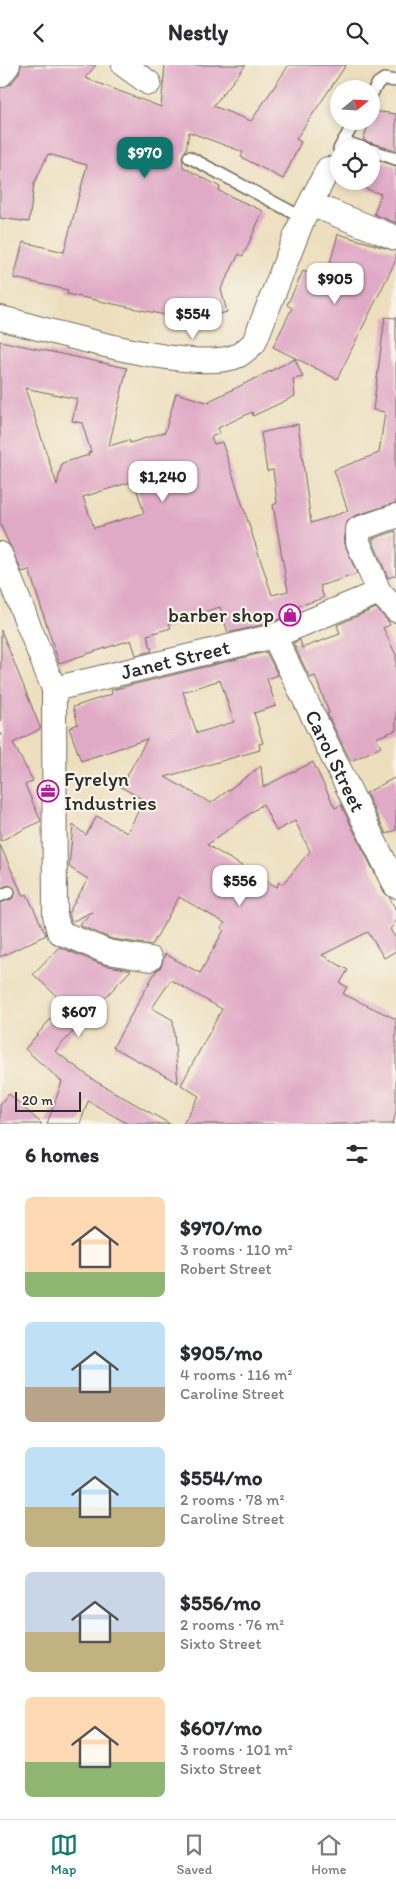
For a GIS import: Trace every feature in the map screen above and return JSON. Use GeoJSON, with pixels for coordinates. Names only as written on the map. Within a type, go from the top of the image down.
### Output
{"type":"FeatureCollection","features":[{"type":"Feature","properties":{"kind":"street"},"geometry":{"type":"LineString","coordinates":[[0,75],[8,65]]}},
{"type":"Feature","properties":{"kind":"street"},"geometry":{"type":"LineString","coordinates":[[124,65],[149,83]]}},
{"type":"Feature","properties":{"kind":"street"},"geometry":{"type":"LineString","coordinates":[[0,318],[145,353],[181,359],[221,359],[238,355],[254,343],[307,211],[330,166]]}},
{"type":"Feature","properties":{"kind":"street"},"geometry":{"type":"LineString","coordinates":[[307,211],[396,238]]}},
{"type":"Feature","properties":{"kind":"street"},"geometry":{"type":"LineString","coordinates":[[396,516],[358,529],[358,542],[379,592],[396,610]]}},
{"type":"Feature","properties":{"kind":"street"},"geometry":{"type":"LineString","coordinates":[[0,554],[54,689],[55,915],[59,931],[108,952],[150,959]]}},
{"type":"Feature","properties":{"kind":"street","name":"Janet Street"},"geometry":{"type":"LineString","coordinates":[[54,689],[274,636],[379,592]]}},
{"type":"Feature","properties":{"kind":"street","name":"Carol Street"},"geometry":{"type":"LineString","coordinates":[[274,636],[396,886]]}},
{"type":"Feature","properties":{"kind":"lane"},"geometry":{"type":"LineString","coordinates":[[380,82],[384,79],[396,81]]}},
{"type":"Feature","properties":{"kind":"lane"},"geometry":{"type":"LineString","coordinates":[[380,154],[396,159]]}},
{"type":"Feature","properties":{"kind":"lane"},"geometry":{"type":"LineString","coordinates":[[189,157],[307,211]]}},
{"type":"Feature","properties":{"kind":"building"},"geometry":{"type":"Polygon","coordinates":[[[21,65],[96,65],[85,78],[161,107],[165,65],[246,65],[213,106],[251,121],[289,65],[346,65],[336,80],[330,80],[330,89],[296,139],[301,142],[283,179],[241,157],[243,152],[189,132],[186,150],[182,157],[183,167],[220,187],[219,191],[263,211],[243,256],[239,254],[221,289],[227,312],[201,319],[201,315],[169,327],[165,315],[67,294],[68,290],[14,278],[23,242],[64,252],[87,165],[48,154],[34,184],[29,222],[0,218],[0,88],[11,84],[19,73],[21,65]]]}},
{"type":"Feature","properties":{"kind":"building"},"geometry":{"type":"Polygon","coordinates":[[[380,112],[396,114],[396,151],[380,146],[380,140],[363,140],[366,130],[380,130],[380,112]]]}},
{"type":"Feature","properties":{"kind":"building"},"geometry":{"type":"Polygon","coordinates":[[[380,161],[396,166],[396,223],[374,214],[381,194],[369,190],[380,190],[380,161]]]}},
{"type":"Feature","properties":{"kind":"building"},"geometry":{"type":"Polygon","coordinates":[[[338,234],[396,251],[396,260],[337,379],[273,347],[292,308],[287,305],[303,271],[325,281],[338,234]]]}},
{"type":"Feature","properties":{"kind":"building"},"geometry":{"type":"Polygon","coordinates":[[[385,317],[396,318],[396,503],[354,516],[347,522],[344,542],[357,574],[320,586],[324,598],[292,608],[293,613],[270,623],[228,633],[220,607],[169,623],[171,628],[147,635],[152,651],[136,655],[131,640],[59,663],[29,570],[22,572],[0,524],[0,341],[127,368],[109,446],[129,440],[130,443],[165,432],[176,393],[210,403],[209,401],[295,359],[303,377],[293,379],[295,396],[253,416],[252,412],[218,428],[220,433],[211,437],[214,444],[222,442],[272,595],[288,591],[273,505],[277,503],[273,470],[267,471],[261,433],[298,424],[311,523],[348,511],[334,470],[379,453],[385,412],[373,410],[385,317]],[[25,388],[57,485],[62,463],[89,455],[88,453],[91,452],[82,423],[72,421],[77,399],[25,388]],[[134,481],[83,497],[94,528],[144,513],[134,481]]]}},
{"type":"Feature","properties":{"kind":"building"},"geometry":{"type":"Polygon","coordinates":[[[396,531],[396,575],[388,578],[372,539],[396,531]]]}},
{"type":"Feature","properties":{"kind":"building"},"geometry":{"type":"Polygon","coordinates":[[[376,608],[390,625],[383,628],[396,655],[396,730],[376,738],[381,747],[351,761],[327,714],[329,713],[315,676],[310,678],[293,643],[300,640],[302,648],[340,634],[337,625],[376,608]]]}},
{"type":"Feature","properties":{"kind":"building"},"geometry":{"type":"Polygon","coordinates":[[[1,630],[40,727],[40,729],[13,743],[33,781],[25,785],[41,821],[0,841],[1,630]]]}},
{"type":"Feature","properties":{"kind":"building"},"geometry":{"type":"Polygon","coordinates":[[[266,652],[278,675],[267,679],[276,706],[254,713],[263,743],[259,744],[260,750],[165,777],[211,803],[261,766],[263,787],[313,762],[335,808],[341,805],[384,892],[390,898],[396,911],[396,922],[390,929],[396,939],[396,951],[384,958],[368,932],[322,955],[348,970],[340,983],[347,987],[343,994],[396,1019],[396,1111],[393,1124],[183,1124],[199,1096],[181,1085],[222,1009],[171,980],[152,1008],[173,1020],[178,1083],[113,1047],[156,971],[161,967],[165,954],[200,973],[224,930],[221,928],[225,923],[179,897],[152,945],[112,939],[79,925],[92,912],[71,922],[69,912],[88,879],[69,867],[73,825],[86,835],[97,816],[127,833],[144,800],[121,787],[147,739],[81,761],[69,728],[78,724],[73,707],[112,694],[111,690],[266,652]],[[220,680],[183,692],[197,733],[234,722],[220,680]],[[263,804],[207,845],[277,887],[279,882],[283,884],[310,851],[295,821],[276,831],[263,804]]]}},
{"type":"Feature","properties":{"kind":"building"},"geometry":{"type":"Polygon","coordinates":[[[396,777],[396,830],[386,834],[366,793],[396,777]]]}},
{"type":"Feature","properties":{"kind":"building"},"geometry":{"type":"Polygon","coordinates":[[[0,845],[23,896],[27,894],[46,935],[0,957],[0,903],[12,899],[16,892],[10,885],[0,888],[0,845]]]}},
{"type":"Feature","properties":{"kind":"building"},"geometry":{"type":"Polygon","coordinates":[[[59,947],[103,965],[131,970],[55,1051],[95,1081],[170,1124],[128,1124],[88,1101],[80,1124],[47,1124],[62,1082],[25,1049],[64,1003],[33,974],[59,947]]]}},
{"type":"Feature","properties":{"kind":"building"},"geometry":{"type":"Polygon","coordinates":[[[9,1094],[42,1124],[0,1124],[0,1104],[9,1094]]]}},
{"type":"Feature","properties":{"kind":"place","name":"barber shop"},"geometry":{"type":"Point","coordinates":[290,615]}},
{"type":"Feature","properties":{"kind":"place","name":"Fyrelyn Industries"},"geometry":{"type":"Point","coordinates":[48,791]}}]}
